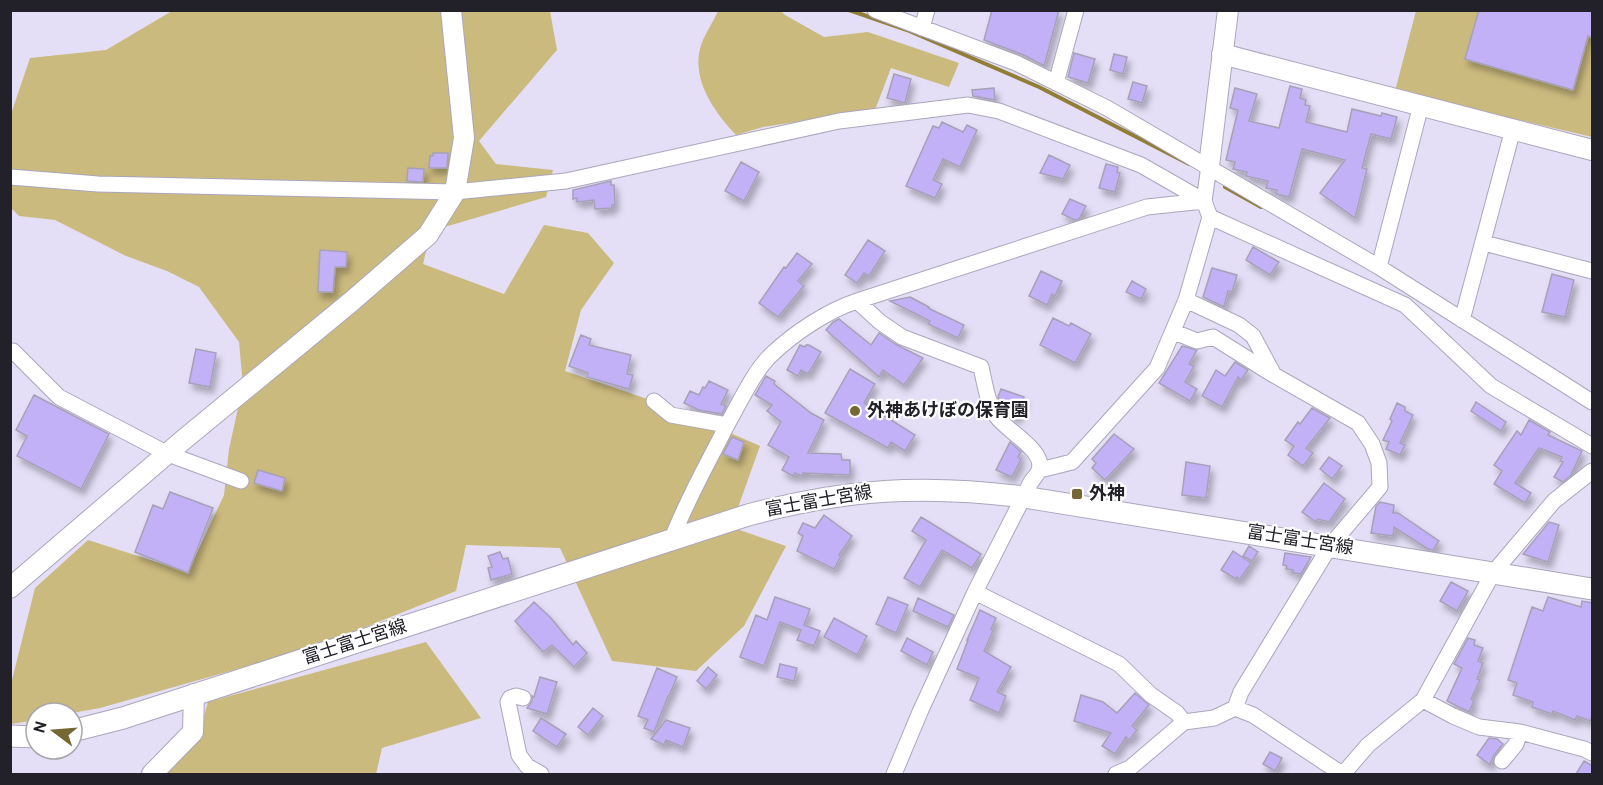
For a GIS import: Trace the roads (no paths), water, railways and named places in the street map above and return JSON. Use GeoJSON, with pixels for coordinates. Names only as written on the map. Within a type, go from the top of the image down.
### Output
{"type":"FeatureCollection","features":[{"type":"Feature","properties":{"kind":"main road","name":"富士富士宮線"},"geometry":{"type":"LineString","coordinates":[[84,729],[758,513],[796,502],[871,491],[960,490],[1024,497],[1593,589]]}},
{"type":"Feature","properties":{"kind":"street"},"geometry":{"type":"LineString","coordinates":[[10,588],[428,235],[455,192],[464,138],[451,10]]}},
{"type":"Feature","properties":{"kind":"street"},"geometry":{"type":"LineString","coordinates":[[875,10],[1016,63],[1107,108],[1379,267],[1593,402]]}},
{"type":"Feature","properties":{"kind":"street"},"geometry":{"type":"LineString","coordinates":[[922,28],[927,10]]}},
{"type":"Feature","properties":{"kind":"street"},"geometry":{"type":"LineString","coordinates":[[1056,83],[1076,10]]}},
{"type":"Feature","properties":{"kind":"street"},"geometry":{"type":"LineString","coordinates":[[1040,470],[1072,462],[1157,368],[1174,332],[1186,300],[1210,217],[1204,201],[1228,10]]}},
{"type":"Feature","properties":{"kind":"street"},"geometry":{"type":"LineString","coordinates":[[1222,54],[1593,150]]}},
{"type":"Feature","properties":{"kind":"street"},"geometry":{"type":"LineString","coordinates":[[10,177],[98,184],[455,192],[566,181],[839,121],[968,105],[999,111],[1141,165],[1204,201]]}},
{"type":"Feature","properties":{"kind":"street"},"geometry":{"type":"LineString","coordinates":[[1379,267],[1421,105]]}},
{"type":"Feature","properties":{"kind":"street"},"geometry":{"type":"LineString","coordinates":[[1462,320],[1513,129]]}},
{"type":"Feature","properties":{"kind":"street"},"geometry":{"type":"LineString","coordinates":[[671,542],[685,506],[741,398],[770,356],[842,306],[1147,207],[1204,201]]}},
{"type":"Feature","properties":{"kind":"street"},"geometry":{"type":"LineString","coordinates":[[1210,217],[1405,305],[1491,386],[1593,446]]}},
{"type":"Feature","properties":{"kind":"street"},"geometry":{"type":"LineString","coordinates":[[1484,243],[1593,271]]}},
{"type":"Feature","properties":{"kind":"street"},"geometry":{"type":"LineString","coordinates":[[1186,300],[1224,317],[1253,336],[1274,375]]}},
{"type":"Feature","properties":{"kind":"street"},"geometry":{"type":"LineString","coordinates":[[857,301],[880,322],[902,337],[981,367],[987,397],[997,417],[1033,448],[1040,460],[1040,470],[975,592],[894,774]]}},
{"type":"Feature","properties":{"kind":"street"},"geometry":{"type":"LineString","coordinates":[[1174,332],[1197,341],[1213,337],[1358,423],[1372,444],[1379,463],[1380,487],[1330,546],[1241,692],[1235,708]]}},
{"type":"Feature","properties":{"kind":"street"},"geometry":{"type":"LineString","coordinates":[[13,351],[59,397],[168,454],[241,481]]}},
{"type":"Feature","properties":{"kind":"street"},"geometry":{"type":"LineString","coordinates":[[654,401],[671,415],[728,425]]}},
{"type":"Feature","properties":{"kind":"street"},"geometry":{"type":"LineString","coordinates":[[1116,774],[1130,768],[1184,722],[1214,717],[1235,708],[1253,714],[1342,774],[1368,745],[1422,700],[1493,573],[1554,501],[1593,471]]}},
{"type":"Feature","properties":{"kind":"street"},"geometry":{"type":"LineString","coordinates":[[975,592],[1119,664],[1151,695],[1177,713],[1184,722]]}},
{"type":"Feature","properties":{"kind":"street"},"geometry":{"type":"LineString","coordinates":[[152,774],[193,732],[194,694]]}},
{"type":"Feature","properties":{"kind":"street"},"geometry":{"type":"LineString","coordinates":[[523,698],[516,696],[510,698],[508,702],[519,755],[527,766],[541,774]]}},
{"type":"Feature","properties":{"kind":"street"},"geometry":{"type":"LineString","coordinates":[[1422,700],[1479,727],[1521,732],[1593,753]]}},
{"type":"Feature","properties":{"kind":"street"},"geometry":{"type":"LineString","coordinates":[[1502,761],[1516,744],[1521,732]]}},
{"type":"Feature","properties":{"kind":"waterway"},"geometry":{"type":"LineString","coordinates":[[849,10],[907,30],[1039,87],[1189,164]]}},
{"type":"Feature","properties":{"kind":"waterway"},"geometry":{"type":"LineString","coordinates":[[1225,187],[1261,207]]}},
{"type":"Feature","properties":{"kind":"place","name":"外神あけぼの保育園"},"geometry":{"type":"Point","coordinates":[855,411]}},
{"type":"Feature","properties":{"kind":"place","name":"外神"},"geometry":{"type":"Point","coordinates":[1077,494]}}]}
